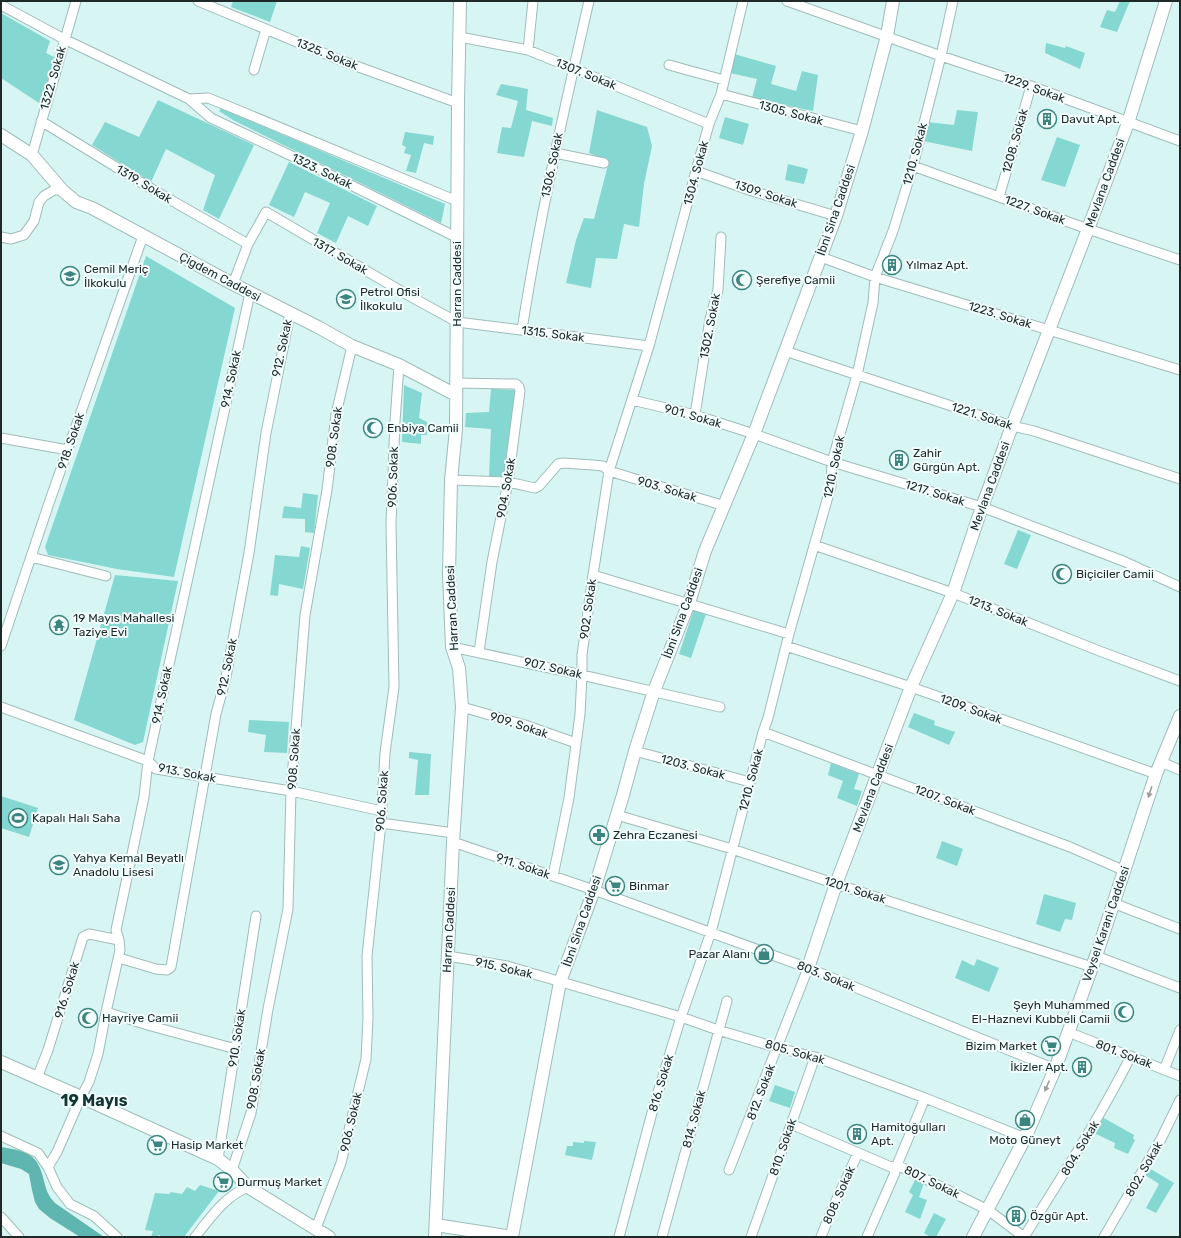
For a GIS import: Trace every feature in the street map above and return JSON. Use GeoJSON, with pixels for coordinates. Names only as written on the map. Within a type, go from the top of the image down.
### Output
{"type":"FeatureCollection","features":[{"type":"Feature","properties":{"kind":"street","name":"1322. Sokak"},"geometry":{"type":"LineString","coordinates":[[32,155],[76,1]]}},
{"type":"Feature","properties":{"kind":"street","name":"1325. Sokak"},"geometry":{"type":"LineString","coordinates":[[198,1],[345,62],[458,103]]}},
{"type":"Feature","properties":{"kind":"street","name":"Harran Caddesi"},"geometry":{"type":"LineString","coordinates":[[435,1237],[453,837],[462,706],[459,668],[452,647],[449,574],[451,480],[456,429],[460,1]]}},
{"type":"Feature","properties":{"kind":"street"},"geometry":{"type":"LineString","coordinates":[[528,50],[533,1]]}},
{"type":"Feature","properties":{"kind":"street","name":"1306. Sokak"},"geometry":{"type":"LineString","coordinates":[[522,330],[530,276],[555,153],[589,1]]}},
{"type":"Feature","properties":{"kind":"street","name":"1304. Sokak"},"geometry":{"type":"LineString","coordinates":[[649,346],[709,124],[724,80],[743,1]]}},
{"type":"Feature","properties":{"kind":"street","name":"1229. Sokak"},"geometry":{"type":"LineString","coordinates":[[787,1],[941,56],[1031,86],[1180,141]]}},
{"type":"Feature","properties":{"kind":"street","name":"İbni Sina Caddesi"},"geometry":{"type":"LineString","coordinates":[[512,1237],[560,982],[594,890],[654,691],[689,603],[705,551],[754,434],[836,216],[862,131],[887,36],[893,1]]}},
{"type":"Feature","properties":{"kind":"street","name":"1210. Sokak"},"geometry":{"type":"LineString","coordinates":[[710,932],[830,486],[832,462],[857,376],[874,303],[876,277],[893,231],[913,166],[941,56],[953,1]]}},
{"type":"Feature","properties":{"kind":"street","name":"Mevlana Caddesi"},"geometry":{"type":"LineString","coordinates":[[808,968],[836,884],[911,687],[953,593],[982,507],[1012,426],[1128,123],[1166,1]]}},
{"type":"Feature","properties":{"kind":"street","name":"1323. Sokak"},"geometry":{"type":"LineString","coordinates":[[1,5],[64,39],[189,99],[211,118],[458,238]]}},
{"type":"Feature","properties":{"kind":"street"},"geometry":{"type":"LineString","coordinates":[[254,70],[266,29]]}},
{"type":"Feature","properties":{"kind":"street","name":"1307. Sokak"},"geometry":{"type":"LineString","coordinates":[[460,37],[528,50],[709,124]]}},
{"type":"Feature","properties":{"kind":"street"},"geometry":{"type":"LineString","coordinates":[[669,66],[724,80]]}},
{"type":"Feature","properties":{"kind":"street","name":"1208. Sokak"},"geometry":{"type":"LineString","coordinates":[[999,197],[1031,86]]}},
{"type":"Feature","properties":{"kind":"street","name":"1305. Sokak"},"geometry":{"type":"LineString","coordinates":[[720,94],[862,131]]}},
{"type":"Feature","properties":{"kind":"street","name":"1323. Sokak"},"geometry":{"type":"LineString","coordinates":[[189,99],[208,98],[457,201]]}},
{"type":"Feature","properties":{"kind":"street","name":"1319. Sokak"},"geometry":{"type":"LineString","coordinates":[[41,121],[155,191],[248,244]]}},
{"type":"Feature","properties":{"kind":"street","name":"Çigdem Caddesi"},"geometry":{"type":"LineString","coordinates":[[1,135],[32,155],[62,190],[76,202],[92,208],[352,346],[399,365],[456,395]]}},
{"type":"Feature","properties":{"kind":"street"},"geometry":{"type":"LineString","coordinates":[[555,153],[604,163]]}},
{"type":"Feature","properties":{"kind":"street","name":"1227. Sokak"},"geometry":{"type":"LineString","coordinates":[[913,166],[1088,230],[1180,260]]}},
{"type":"Feature","properties":{"kind":"street","name":"1309. Sokak"},"geometry":{"type":"LineString","coordinates":[[696,171],[752,191],[836,216]]}},
{"type":"Feature","properties":{"kind":"street"},"geometry":{"type":"LineString","coordinates":[[1,237],[11,239],[24,234],[34,221],[39,202],[44,196],[54,190],[62,190]]}},
{"type":"Feature","properties":{"kind":"street","name":"1317. Sokak"},"geometry":{"type":"LineString","coordinates":[[248,244],[266,212],[457,322]]}},
{"type":"Feature","properties":{"kind":"street","name":"918. Sokak"},"geometry":{"type":"LineString","coordinates":[[1,646],[143,236]]}},
{"type":"Feature","properties":{"kind":"street","name":"1302. Sokak"},"geometry":{"type":"LineString","coordinates":[[695,415],[710,319],[718,290],[721,237]]}},
{"type":"Feature","properties":{"kind":"street"},"geometry":{"type":"LineString","coordinates":[[233,284],[248,244]]}},
{"type":"Feature","properties":{"kind":"street","name":"1223. Sokak"},"geometry":{"type":"LineString","coordinates":[[821,257],[876,277],[1180,370]]}},
{"type":"Feature","properties":{"kind":"street","name":"914. Sokak"},"geometry":{"type":"LineString","coordinates":[[48,1167],[57,1152],[89,1082],[98,1054],[119,958],[119,940],[116,930],[144,797],[148,761],[250,293]]}},
{"type":"Feature","properties":{"kind":"street","name":"912. Sokak"},"geometry":{"type":"LineString","coordinates":[[119,958],[156,969],[167,970],[171,967],[216,714],[226,677],[246,568],[266,433],[290,314]]}},
{"type":"Feature","properties":{"kind":"street","name":"1315. Sokak"},"geometry":{"type":"LineString","coordinates":[[457,322],[649,346]]}},
{"type":"Feature","properties":{"kind":"street","name":"908. Sokak"},"geometry":{"type":"LineString","coordinates":[[232,1170],[251,1113],[268,1009],[288,909],[291,790],[305,615],[327,490],[336,414],[352,346]]}},
{"type":"Feature","properties":{"kind":"street","name":"902. Sokak"},"geometry":{"type":"LineString","coordinates":[[553,876],[568,798],[576,743],[580,714],[582,655],[609,471],[649,346]]}},
{"type":"Feature","properties":{"kind":"street","name":"1221. Sokak"},"geometry":{"type":"LineString","coordinates":[[785,351],[1012,426],[1034,431],[1180,478]]}},
{"type":"Feature","properties":{"kind":"street","name":"906. Sokak"},"geometry":{"type":"LineString","coordinates":[[316,1228],[341,1163],[366,1059],[368,1018],[367,956],[381,823],[385,753],[394,687],[391,524],[399,365]]}},
{"type":"Feature","properties":{"kind":"street","name":"904. Sokak"},"geometry":{"type":"LineString","coordinates":[[456,383],[516,384],[520,391],[508,482],[492,562],[478,652]]}},
{"type":"Feature","properties":{"kind":"street","name":"901. Sokak"},"geometry":{"type":"LineString","coordinates":[[632,400],[695,415],[754,434]]}},
{"type":"Feature","properties":{"kind":"street","name":"1217. Sokak"},"geometry":{"type":"LineString","coordinates":[[754,434],[832,462],[982,507],[1123,561],[1180,587]]}},
{"type":"Feature","properties":{"kind":"street"},"geometry":{"type":"LineString","coordinates":[[1,438],[68,450]]}},
{"type":"Feature","properties":{"kind":"street","name":"903. Sokak"},"geometry":{"type":"LineString","coordinates":[[508,482],[535,488],[539,486],[558,464],[563,463],[603,466],[609,471],[725,506]]}},
{"type":"Feature","properties":{"kind":"street"},"geometry":{"type":"LineString","coordinates":[[451,480],[508,482]]}},
{"type":"Feature","properties":{"kind":"street","name":"1213. Sokak"},"geometry":{"type":"LineString","coordinates":[[814,544],[953,593],[1180,681]]}},
{"type":"Feature","properties":{"kind":"street"},"geometry":{"type":"LineString","coordinates":[[31,557],[106,576]]}},
{"type":"Feature","properties":{"kind":"street"},"geometry":{"type":"LineString","coordinates":[[593,575],[789,634]]}},
{"type":"Feature","properties":{"kind":"street","name":"1209. Sokak"},"geometry":{"type":"LineString","coordinates":[[786,646],[911,687],[1156,774]]}},
{"type":"Feature","properties":{"kind":"street","name":"907. Sokak"},"geometry":{"type":"LineString","coordinates":[[452,647],[720,707]]}},
{"type":"Feature","properties":{"kind":"street","name":"909. Sokak"},"geometry":{"type":"LineString","coordinates":[[462,706],[525,725],[576,743]]}},
{"type":"Feature","properties":{"kind":"street","name":"913. Sokak"},"geometry":{"type":"LineString","coordinates":[[1,707],[148,761],[156,769],[291,790],[382,811]]}},
{"type":"Feature","properties":{"kind":"street","name":"Veysel Karani Caddesi"},"geometry":{"type":"LineString","coordinates":[[973,1237],[1025,1138],[1055,1069],[1094,962],[1156,774],[1180,716]]}},
{"type":"Feature","properties":{"kind":"street","name":"1207. Sokak"},"geometry":{"type":"LineString","coordinates":[[763,732],[1070,847],[1125,871]]}},
{"type":"Feature","properties":{"kind":"street","name":"1203. Sokak"},"geometry":{"type":"LineString","coordinates":[[635,751],[750,782]]}},
{"type":"Feature","properties":{"kind":"street"},"geometry":{"type":"LineString","coordinates":[[1161,762],[1180,770]]}},
{"type":"Feature","properties":{"kind":"street","name":"1201. Sokak"},"geometry":{"type":"LineString","coordinates":[[616,815],[732,848],[836,884],[1180,988]]}},
{"type":"Feature","properties":{"kind":"street"},"geometry":{"type":"LineString","coordinates":[[381,823],[453,837]]}},
{"type":"Feature","properties":{"kind":"street","name":"911. Sokak"},"geometry":{"type":"LineString","coordinates":[[453,837],[553,876],[594,890]]}},
{"type":"Feature","properties":{"kind":"street","name":"803. Sokak"},"geometry":{"type":"LineString","coordinates":[[594,890],[808,968],[1055,1069]]}},
{"type":"Feature","properties":{"kind":"street"},"geometry":{"type":"LineString","coordinates":[[1113,903],[1180,929]]}},
{"type":"Feature","properties":{"kind":"street","name":"910. Sokak"},"geometry":{"type":"LineString","coordinates":[[218,1159],[256,916]]}},
{"type":"Feature","properties":{"kind":"street","name":"816. Sokak"},"geometry":{"type":"LineString","coordinates":[[619,1237],[653,1109],[681,1017],[710,932]]}},
{"type":"Feature","properties":{"kind":"street","name":"916. Sokak"},"geometry":{"type":"LineString","coordinates":[[38,1078],[84,937],[89,934],[119,940]]}},
{"type":"Feature","properties":{"kind":"street","name":"915. Sokak"},"geometry":{"type":"LineString","coordinates":[[448,956],[507,966],[560,982]]}},
{"type":"Feature","properties":{"kind":"street","name":"812. Sokak"},"geometry":{"type":"LineString","coordinates":[[729,1170],[808,968]]}},
{"type":"Feature","properties":{"kind":"street","name":"805. Sokak"},"geometry":{"type":"LineString","coordinates":[[560,982],[681,1017],[778,1048],[815,1057],[925,1098],[1025,1138]]}},
{"type":"Feature","properties":{"kind":"street","name":"814. Sokak"},"geometry":{"type":"LineString","coordinates":[[662,1237],[727,1001]]}},
{"type":"Feature","properties":{"kind":"street"},"geometry":{"type":"LineString","coordinates":[[106,1012],[236,1049]]}},
{"type":"Feature","properties":{"kind":"street"},"geometry":{"type":"LineString","coordinates":[[1164,1070],[1180,1030]]}},
{"type":"Feature","properties":{"kind":"street","name":"801. Sokak"},"geometry":{"type":"LineString","coordinates":[[1068,1032],[1180,1076]]}},
{"type":"Feature","properties":{"kind":"street","name":"804. Sokak"},"geometry":{"type":"LineString","coordinates":[[1024,1237],[1110,1097],[1131,1056]]}},
{"type":"Feature","properties":{"kind":"street","name":"810. Sokak"},"geometry":{"type":"LineString","coordinates":[[751,1237],[815,1057]]}},
{"type":"Feature","properties":{"kind":"street"},"geometry":{"type":"LineString","coordinates":[[1,1062],[218,1159],[232,1170],[248,1187],[329,1237]]}},
{"type":"Feature","properties":{"kind":"street"},"geometry":{"type":"LineString","coordinates":[[867,1237],[894,1176],[897,1165],[925,1098]]}},
{"type":"Feature","properties":{"kind":"street","name":"802. Sokak"},"geometry":{"type":"LineString","coordinates":[[1104,1237],[1161,1139],[1180,1100]]}},
{"type":"Feature","properties":{"kind":"street","name":"807. Sokak"},"geometry":{"type":"LineString","coordinates":[[791,1124],[891,1167],[897,1165],[988,1210],[1024,1237]]}},
{"type":"Feature","properties":{"kind":"street"},"geometry":{"type":"LineString","coordinates":[[1,1136],[38,1153],[48,1167],[57,1187],[70,1204],[94,1216],[118,1237]]}},
{"type":"Feature","properties":{"kind":"street","name":"808. Sokak"},"geometry":{"type":"LineString","coordinates":[[821,1237],[858,1154]]}},
{"type":"Feature","properties":{"kind":"street"},"geometry":{"type":"LineString","coordinates":[[195,1237],[219,1207],[238,1191],[248,1187]]}},
{"type":"Feature","properties":{"kind":"street"},"geometry":{"type":"LineString","coordinates":[[3,1223],[19,1237]]}},
{"type":"Feature","properties":{"kind":"street"},"geometry":{"type":"LineString","coordinates":[[436,1225],[512,1237]]}},
{"type":"Feature","properties":{"kind":"shaded area"},"geometry":{"type":"Polygon","coordinates":[[[233,1],[277,1],[270,22],[231,7],[233,1]]]}},
{"type":"Feature","properties":{"kind":"shaded area"},"geometry":{"type":"Polygon","coordinates":[[[1120,1],[1130,1],[1117,32],[1100,27],[1107,10],[1115,12],[1120,1]]]}},
{"type":"Feature","properties":{"kind":"shaded area"},"geometry":{"type":"Polygon","coordinates":[[[1,13],[50,41],[46,53],[54,57],[42,105],[1,78],[1,13]]]}},
{"type":"Feature","properties":{"kind":"shaded area"},"geometry":{"type":"Polygon","coordinates":[[[1046,43],[1065,48],[1066,46],[1085,53],[1080,69],[1045,53],[1046,43]]]}},
{"type":"Feature","properties":{"kind":"shaded area"},"geometry":{"type":"Polygon","coordinates":[[[734,54],[776,66],[771,84],[796,91],[802,71],[818,75],[813,111],[752,98],[757,79],[730,73],[734,54]]]}},
{"type":"Feature","properties":{"kind":"shaded area"},"geometry":{"type":"Polygon","coordinates":[[[501,84],[528,89],[526,110],[553,118],[552,126],[532,121],[524,157],[497,153],[502,127],[511,128],[518,101],[496,95],[501,84]]]}},
{"type":"Feature","properties":{"kind":"shaded area"},"geometry":{"type":"Polygon","coordinates":[[[158,100],[254,145],[219,219],[203,210],[215,175],[166,149],[151,182],[92,145],[105,122],[139,137],[158,100]]]}},
{"type":"Feature","properties":{"kind":"shaded area"},"geometry":{"type":"Polygon","coordinates":[[[221,108],[445,204],[441,223],[233,120],[219,111],[221,108]]]}},
{"type":"Feature","properties":{"kind":"shaded area"},"geometry":{"type":"Polygon","coordinates":[[[597,110],[647,127],[652,146],[644,184],[639,227],[624,224],[617,259],[596,258],[591,288],[566,283],[576,240],[584,218],[594,219],[609,161],[589,153],[597,110]]]}},
{"type":"Feature","properties":{"kind":"shaded area"},"geometry":{"type":"Polygon","coordinates":[[[957,110],[978,112],[972,151],[923,141],[927,122],[954,125],[957,110]]]}},
{"type":"Feature","properties":{"kind":"shaded area"},"geometry":{"type":"Polygon","coordinates":[[[725,117],[749,124],[743,145],[719,138],[725,117]]]}},
{"type":"Feature","properties":{"kind":"shaded area"},"geometry":{"type":"Polygon","coordinates":[[[405,132],[434,136],[433,145],[424,143],[416,173],[406,171],[411,155],[404,153],[406,147],[402,145],[405,132]]]}},
{"type":"Feature","properties":{"kind":"shaded area"},"geometry":{"type":"Polygon","coordinates":[[[1057,137],[1080,145],[1065,187],[1041,180],[1057,137]]]}},
{"type":"Feature","properties":{"kind":"shaded area"},"geometry":{"type":"Polygon","coordinates":[[[289,162],[377,206],[368,226],[348,216],[336,243],[317,233],[330,203],[305,192],[294,217],[269,205],[289,162]]]}},
{"type":"Feature","properties":{"kind":"shaded area"},"geometry":{"type":"Polygon","coordinates":[[[788,164],[808,169],[804,184],[785,180],[788,164]]]}},
{"type":"Feature","properties":{"kind":"shaded area"},"geometry":{"type":"Polygon","coordinates":[[[146,256],[235,308],[174,577],[117,569],[48,555],[45,547],[146,256]]]}},
{"type":"Feature","properties":{"kind":"shaded area"},"geometry":{"type":"Polygon","coordinates":[[[404,385],[422,393],[419,418],[427,422],[427,435],[421,435],[421,444],[402,442],[404,385]]]}},
{"type":"Feature","properties":{"kind":"shaded area"},"geometry":{"type":"Polygon","coordinates":[[[491,389],[517,390],[506,477],[489,477],[491,429],[465,427],[466,413],[489,412],[491,389]]]}},
{"type":"Feature","properties":{"kind":"shaded area"},"geometry":{"type":"Polygon","coordinates":[[[303,493],[318,495],[314,533],[305,532],[305,519],[282,518],[284,506],[301,508],[303,493]]]}},
{"type":"Feature","properties":{"kind":"shaded area"},"geometry":{"type":"Polygon","coordinates":[[[1018,530],[1031,535],[1017,569],[1004,564],[1018,530]]]}},
{"type":"Feature","properties":{"kind":"shaded area"},"geometry":{"type":"Polygon","coordinates":[[[301,546],[310,548],[303,589],[279,584],[278,596],[270,595],[275,555],[299,557],[301,546]]]}},
{"type":"Feature","properties":{"kind":"shaded area"},"geometry":{"type":"Polygon","coordinates":[[[115,575],[178,581],[143,742],[135,745],[74,720],[115,575]]]}},
{"type":"Feature","properties":{"kind":"shaded area"},"geometry":{"type":"Polygon","coordinates":[[[694,609],[706,614],[691,658],[679,654],[694,609]]]}},
{"type":"Feature","properties":{"kind":"shaded area"},"geometry":{"type":"Polygon","coordinates":[[[914,713],[935,721],[934,725],[955,732],[949,745],[908,727],[914,713]]]}},
{"type":"Feature","properties":{"kind":"shaded area"},"geometry":{"type":"Polygon","coordinates":[[[249,720],[289,722],[287,753],[264,752],[266,735],[248,732],[249,720]]]}},
{"type":"Feature","properties":{"kind":"shaded area"},"geometry":{"type":"Polygon","coordinates":[[[409,752],[431,754],[429,795],[415,795],[418,760],[409,758],[409,752]]]}},
{"type":"Feature","properties":{"kind":"shaded area"},"geometry":{"type":"Polygon","coordinates":[[[831,763],[859,774],[854,789],[862,791],[857,806],[837,798],[843,781],[828,775],[831,763]]]}},
{"type":"Feature","properties":{"kind":"shaded area","name":"Kapalı Halı Saha"},"geometry":{"type":"Polygon","coordinates":[[[1,796],[38,808],[29,837],[1,828],[1,796]]]}},
{"type":"Feature","properties":{"kind":"shaded area"},"geometry":{"type":"Polygon","coordinates":[[[942,841],[963,849],[957,866],[936,858],[942,841]]]}},
{"type":"Feature","properties":{"kind":"shaded area"},"geometry":{"type":"Polygon","coordinates":[[[1044,894],[1076,903],[1072,920],[1065,919],[1060,932],[1036,924],[1044,894]]]}},
{"type":"Feature","properties":{"kind":"shaded area"},"geometry":{"type":"Polygon","coordinates":[[[977,959],[999,968],[989,992],[955,978],[962,960],[974,966],[977,959]]]}},
{"type":"Feature","properties":{"kind":"shaded area"},"geometry":{"type":"Polygon","coordinates":[[[775,1085],[795,1092],[790,1108],[769,1101],[775,1085]]]}},
{"type":"Feature","properties":{"kind":"shaded area"},"geometry":{"type":"Polygon","coordinates":[[[1102,1117],[1134,1135],[1133,1139],[1135,1140],[1128,1154],[1114,1148],[1115,1143],[1094,1133],[1102,1117]]]}},
{"type":"Feature","properties":{"kind":"shaded area"},"geometry":{"type":"Polygon","coordinates":[[[584,1141],[596,1142],[592,1160],[565,1155],[567,1146],[573,1146],[573,1142],[584,1143],[584,1141]]]}},
{"type":"Feature","properties":{"kind":"shaded area"},"geometry":{"type":"Polygon","coordinates":[[[1,1147],[17,1150],[30,1155],[38,1164],[49,1195],[55,1203],[104,1237],[80,1237],[50,1218],[39,1209],[35,1202],[29,1174],[21,1169],[1,1163],[1,1147]]]}},
{"type":"Feature","properties":{"kind":"shaded area"},"geometry":{"type":"Polygon","coordinates":[[[1149,1168],[1174,1183],[1156,1213],[1146,1208],[1159,1184],[1145,1175],[1149,1168]]]}},
{"type":"Feature","properties":{"kind":"shaded area"},"geometry":{"type":"Polygon","coordinates":[[[915,1180],[924,1183],[919,1197],[927,1200],[920,1219],[905,1212],[913,1195],[909,1192],[915,1180]]]}},
{"type":"Feature","properties":{"kind":"shaded area"},"geometry":{"type":"Polygon","coordinates":[[[200,1185],[219,1191],[184,1237],[163,1237],[159,1235],[151,1237],[153,1231],[145,1230],[155,1193],[169,1194],[171,1192],[182,1194],[187,1187],[195,1191],[200,1185]]]}},
{"type":"Feature","properties":{"kind":"shaded area"},"geometry":{"type":"Polygon","coordinates":[[[934,1213],[946,1219],[936,1237],[930,1237],[924,1233],[934,1213]]]}},
{"type":"Feature","properties":{"kind":"place","name":"Davut Apt."},"geometry":{"type":"Point","coordinates":[1047,119]}},
{"type":"Feature","properties":{"kind":"place","name":"Yılmaz Apt."},"geometry":{"type":"Point","coordinates":[892,265]}},
{"type":"Feature","properties":{"kind":"place","name":"Cemil Meriç İlkokulu"},"geometry":{"type":"Point","coordinates":[70,276]}},
{"type":"Feature","properties":{"kind":"place","name":"Şerefiye Camii"},"geometry":{"type":"Point","coordinates":[742,280]}},
{"type":"Feature","properties":{"kind":"place","name":"Petrol Ofisi İlkokulu"},"geometry":{"type":"Point","coordinates":[346,299]}},
{"type":"Feature","properties":{"kind":"place","name":"Enbiya Camii"},"geometry":{"type":"Point","coordinates":[373,428]}},
{"type":"Feature","properties":{"kind":"place","name":"Zahir Gürgün Apt."},"geometry":{"type":"Point","coordinates":[899,460]}},
{"type":"Feature","properties":{"kind":"place","name":"Biçiciler Camii"},"geometry":{"type":"Point","coordinates":[1062,574]}},
{"type":"Feature","properties":{"kind":"place","name":"19 Mayıs Mahallesi Taziye Evi"},"geometry":{"type":"Point","coordinates":[59,625]}},
{"type":"Feature","properties":{"kind":"place","name":"Kapalı Halı Saha"},"geometry":{"type":"Point","coordinates":[18,818]}},
{"type":"Feature","properties":{"kind":"place","name":"Zehra Eczanesi"},"geometry":{"type":"Point","coordinates":[599,835]}},
{"type":"Feature","properties":{"kind":"place","name":"Yahya Kemal Beyatlı Anadolu Lisesi"},"geometry":{"type":"Point","coordinates":[59,865]}},
{"type":"Feature","properties":{"kind":"place","name":"Binmar"},"geometry":{"type":"Point","coordinates":[615,886]}},
{"type":"Feature","properties":{"kind":"place","name":"Pazar Alanı"},"geometry":{"type":"Point","coordinates":[764,954]}},
{"type":"Feature","properties":{"kind":"place","name":"Şeyh Muhammed El-Haznevi Kubbeli Camii"},"geometry":{"type":"Point","coordinates":[1124,1012]}},
{"type":"Feature","properties":{"kind":"place","name":"Hayriye Camii"},"geometry":{"type":"Point","coordinates":[88,1018]}},
{"type":"Feature","properties":{"kind":"place","name":"Bizim Market"},"geometry":{"type":"Point","coordinates":[1051,1046]}},
{"type":"Feature","properties":{"kind":"place","name":"İkizler Apt."},"geometry":{"type":"Point","coordinates":[1082,1067]}},
{"type":"Feature","properties":{"kind":"place","name":"Moto Güneyt"},"geometry":{"type":"Point","coordinates":[1025,1120]}},
{"type":"Feature","properties":{"kind":"place","name":"Hamitoğulları Apt."},"geometry":{"type":"Point","coordinates":[857,1134]}},
{"type":"Feature","properties":{"kind":"place","name":"Hasip Market"},"geometry":{"type":"Point","coordinates":[157,1145]}},
{"type":"Feature","properties":{"kind":"place","name":"Durmuş Market"},"geometry":{"type":"Point","coordinates":[223,1182]}},
{"type":"Feature","properties":{"kind":"place","name":"Özgür Apt."},"geometry":{"type":"Point","coordinates":[1016,1216]}},
{"type":"Feature","properties":{"kind":"district","name":"19 Mayıs"},"geometry":{"type":"Point","coordinates":[94,1100]}}]}
